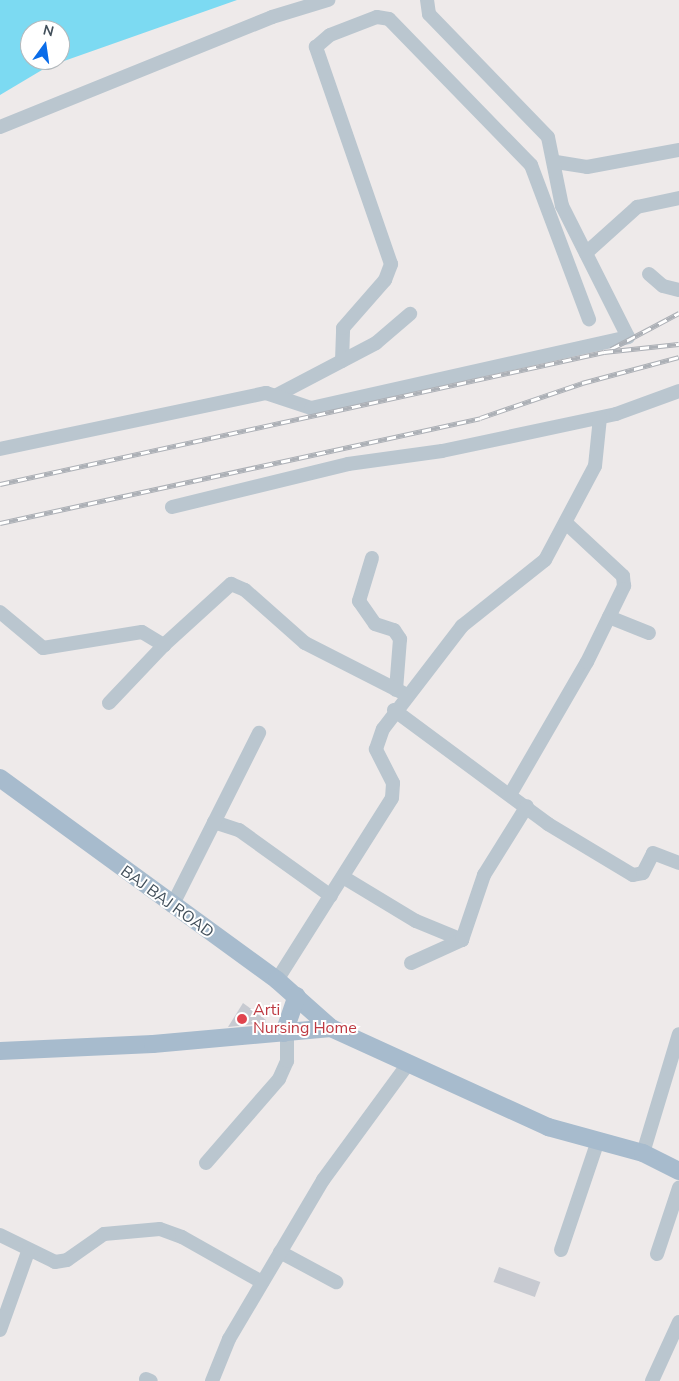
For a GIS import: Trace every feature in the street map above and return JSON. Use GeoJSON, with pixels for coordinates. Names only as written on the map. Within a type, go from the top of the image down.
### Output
{"type":"FeatureCollection","features":[{"type":"Feature","properties":{"kind":"main road","name":"BAJ BAJ ROAD"},"geometry":{"type":"LineString","coordinates":[[0,778],[172,906],[277,980],[331,1028]]}},
{"type":"Feature","properties":{"kind":"main road"},"geometry":{"type":"LineString","coordinates":[[285,1032],[297,996]]}},
{"type":"Feature","properties":{"kind":"main road"},"geometry":{"type":"LineString","coordinates":[[0,1051],[331,1028],[548,1127],[643,1153],[679,1170]]}},
{"type":"Feature","properties":{"kind":"street"},"geometry":{"type":"LineString","coordinates":[[0,127],[272,17],[328,0]]}},
{"type":"Feature","properties":{"kind":"street"},"geometry":{"type":"LineString","coordinates":[[0,449],[266,393],[277,394],[311,408],[628,337],[562,206],[556,162],[548,137],[440,27],[429,14],[426,0]]}},
{"type":"Feature","properties":{"kind":"street"},"geometry":{"type":"LineString","coordinates":[[342,361],[343,328],[385,280],[391,264],[316,47],[330,35],[377,17],[389,19],[531,165],[589,319]]}},
{"type":"Feature","properties":{"kind":"street"},"geometry":{"type":"LineString","coordinates":[[556,162],[587,167],[679,150]]}},
{"type":"Feature","properties":{"kind":"street"},"geometry":{"type":"LineString","coordinates":[[586,252],[638,207],[679,198]]}},
{"type":"Feature","properties":{"kind":"street"},"geometry":{"type":"LineString","coordinates":[[649,274],[663,286],[679,290]]}},
{"type":"Feature","properties":{"kind":"street"},"geometry":{"type":"LineString","coordinates":[[277,394],[376,343],[410,314]]}},
{"type":"Feature","properties":{"kind":"street"},"geometry":{"type":"LineString","coordinates":[[172,507],[348,464],[442,451],[600,418],[679,391]]}},
{"type":"Feature","properties":{"kind":"street"},"geometry":{"type":"LineString","coordinates":[[277,980],[392,798],[393,783],[376,749],[401,692],[462,626],[545,560],[566,524],[595,466],[600,418]]}},
{"type":"Feature","properties":{"kind":"street"},"geometry":{"type":"LineString","coordinates":[[511,793],[609,616],[625,581],[566,524]]}},
{"type":"Feature","properties":{"kind":"street"},"geometry":{"type":"LineString","coordinates":[[372,558],[359,601],[375,624],[394,630],[400,639],[401,692]]}},
{"type":"Feature","properties":{"kind":"street"},"geometry":{"type":"LineString","coordinates":[[110,702],[164,645],[225,587],[236,584],[305,643],[401,692]]}},
{"type":"Feature","properties":{"kind":"street"},"geometry":{"type":"LineString","coordinates":[[0,612],[43,648],[142,632],[164,645]]}},
{"type":"Feature","properties":{"kind":"street"},"geometry":{"type":"LineString","coordinates":[[609,616],[649,633]]}},
{"type":"Feature","properties":{"kind":"street"},"geometry":{"type":"LineString","coordinates":[[394,710],[527,806],[633,875],[642,873],[653,853],[679,863]]}},
{"type":"Feature","properties":{"kind":"street"},"geometry":{"type":"LineString","coordinates":[[172,906],[259,733]]}},
{"type":"Feature","properties":{"kind":"street"},"geometry":{"type":"LineString","coordinates":[[411,963],[462,940],[484,875],[527,806]]}},
{"type":"Feature","properties":{"kind":"street"},"geometry":{"type":"LineString","coordinates":[[214,822],[239,830],[331,896]]}},
{"type":"Feature","properties":{"kind":"street"},"geometry":{"type":"LineString","coordinates":[[343,877],[416,921],[462,940]]}},
{"type":"Feature","properties":{"kind":"street"},"geometry":{"type":"LineString","coordinates":[[206,1163],[279,1078],[287,1061],[285,1032]]}},
{"type":"Feature","properties":{"kind":"street"},"geometry":{"type":"LineString","coordinates":[[643,1153],[679,1034]]}},
{"type":"Feature","properties":{"kind":"street"},"geometry":{"type":"LineString","coordinates":[[212,1381],[229,1339],[324,1180],[408,1064]]}},
{"type":"Feature","properties":{"kind":"street"},"geometry":{"type":"LineString","coordinates":[[561,1250],[598,1141]]}},
{"type":"Feature","properties":{"kind":"street"},"geometry":{"type":"LineString","coordinates":[[658,1254],[679,1188]]}},
{"type":"Feature","properties":{"kind":"street"},"geometry":{"type":"LineString","coordinates":[[0,1235],[49,1262],[67,1260],[104,1234],[160,1230],[182,1237],[262,1282]]}},
{"type":"Feature","properties":{"kind":"street"},"geometry":{"type":"LineString","coordinates":[[0,1330],[28,1252]]}},
{"type":"Feature","properties":{"kind":"street"},"geometry":{"type":"LineString","coordinates":[[280,1252],[336,1282]]}},
{"type":"Feature","properties":{"kind":"street"},"geometry":{"type":"LineString","coordinates":[[652,1381],[679,1322]]}},
{"type":"Feature","properties":{"kind":"water"},"geometry":{"type":"Polygon","coordinates":[[[0,0],[237,0],[70,59],[70,20],[20,20],[20,70],[42,70],[0,95],[0,0]]]}},
{"type":"Feature","properties":{"kind":"building"},"geometry":{"type":"Polygon","coordinates":[[[243,1003],[266,1020],[266,1023],[228,1027],[243,1003]]]}},
{"type":"Feature","properties":{"kind":"building"},"geometry":{"type":"Polygon","coordinates":[[[499,1267],[540,1282],[535,1297],[494,1282],[499,1267]]]}},
{"type":"Feature","properties":{"kind":"railway"},"geometry":{"type":"LineString","coordinates":[[611,349],[679,313]]}},
{"type":"Feature","properties":{"kind":"railway"},"geometry":{"type":"LineString","coordinates":[[0,484],[604,352],[679,344]]}},
{"type":"Feature","properties":{"kind":"railway"},"geometry":{"type":"LineString","coordinates":[[0,523],[480,418],[582,383],[679,357]]}},
{"type":"Feature","properties":{"kind":"place","name":"Arti Nursing Home"},"geometry":{"type":"Point","coordinates":[242,1019]}}]}
